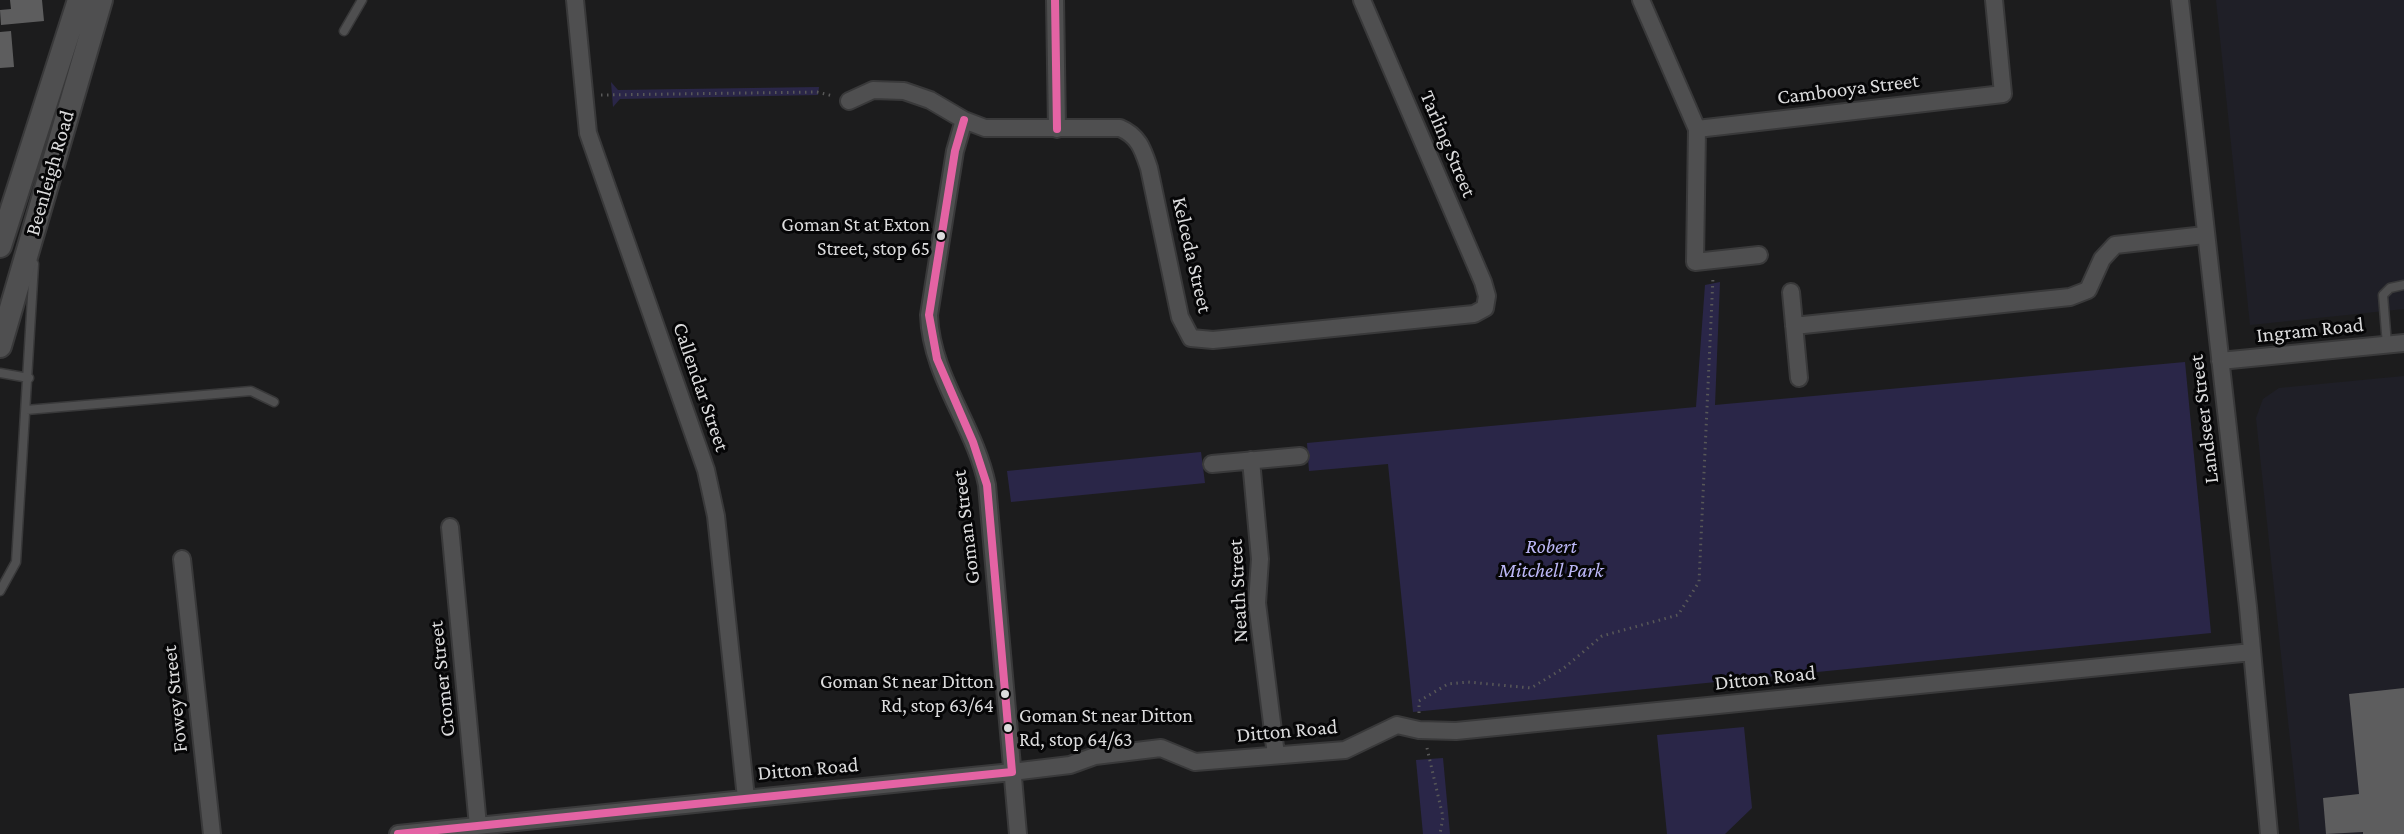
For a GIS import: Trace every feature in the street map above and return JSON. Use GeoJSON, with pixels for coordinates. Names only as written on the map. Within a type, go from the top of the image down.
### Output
{"type":"FeatureCollection","features":[{"type":"Feature","properties":{"kind":"main road","name":"Beenleigh Road"},"geometry":{"type":"LineString","coordinates":[[0,246],[79,0]]}},
{"type":"Feature","properties":{"kind":"main road","name":"Beenleigh Road"},"geometry":{"type":"LineString","coordinates":[[0,346],[101,0]]}},
{"type":"Feature","properties":{"kind":"street","name":"Callendar Street"},"geometry":{"type":"LineString","coordinates":[[574,0],[588,133],[706,470],[716,516],[746,798]]}},
{"type":"Feature","properties":{"kind":"street"},"geometry":{"type":"LineString","coordinates":[[1055,0],[1057,129]]}},
{"type":"Feature","properties":{"kind":"street","name":"Tarling Street"},"geometry":{"type":"LineString","coordinates":[[1362,0],[1483,282],[1487,296],[1485,308]]}},
{"type":"Feature","properties":{"kind":"street"},"geometry":{"type":"LineString","coordinates":[[1641,0],[1697,129],[1695,262],[1759,255]]}},
{"type":"Feature","properties":{"kind":"street","name":"Cambooya Street"},"geometry":{"type":"LineString","coordinates":[[1697,129],[2003,94],[1994,0]]}},
{"type":"Feature","properties":{"kind":"street","name":"Landseer Street"},"geometry":{"type":"LineString","coordinates":[[2181,0],[2252,652],[2269,834]]}},
{"type":"Feature","properties":{"kind":"street","name":"Kelceda Street"},"geometry":{"type":"LineString","coordinates":[[849,101],[873,90],[904,91],[930,100],[964,120],[985,128],[1120,128],[1129,132],[1141,145],[1180,317],[1191,338],[1213,340],[1453,317],[1473,314],[1485,308]]}},
{"type":"Feature","properties":{"kind":"street","name":"Goman Street"},"geometry":{"type":"LineString","coordinates":[[964,120],[955,152],[931,303],[930,339],[975,441],[987,485],[1018,834]]}},
{"type":"Feature","properties":{"kind":"street"},"geometry":{"type":"LineString","coordinates":[[1794,326],[2070,297],[2088,290],[2103,259],[2115,246],[2205,235]]}},
{"type":"Feature","properties":{"kind":"street"},"geometry":{"type":"LineString","coordinates":[[1791,292],[1799,378]]}},
{"type":"Feature","properties":{"kind":"street","name":"Ingram Road"},"geometry":{"type":"LineString","coordinates":[[2220,361],[2404,343]]}},
{"type":"Feature","properties":{"kind":"street"},"geometry":{"type":"LineString","coordinates":[[1212,464],[1300,456]]}},
{"type":"Feature","properties":{"kind":"street","name":"Neath Street"},"geometry":{"type":"LineString","coordinates":[[1251,460],[1260,559],[1257,603],[1276,755]]}},
{"type":"Feature","properties":{"kind":"street","name":"Cromer Street"},"geometry":{"type":"LineString","coordinates":[[450,527],[478,826]]}},
{"type":"Feature","properties":{"kind":"street","name":"Fowey Street"},"geometry":{"type":"LineString","coordinates":[[182,559],[212,834]]}},
{"type":"Feature","properties":{"kind":"street","name":"Ditton Road"},"geometry":{"type":"LineString","coordinates":[[398,834],[1012,772],[1070,765],[1095,756],[1161,748],[1195,762],[1345,750],[1397,725],[1419,730],[1456,731],[2252,652]]}},
{"type":"Feature","properties":{"kind":"lane"},"geometry":{"type":"LineString","coordinates":[[344,31],[362,0]]}},
{"type":"Feature","properties":{"kind":"lane"},"geometry":{"type":"LineString","coordinates":[[0,591],[16,562],[29,378],[32,276],[43,195]]}},
{"type":"Feature","properties":{"kind":"lane"},"geometry":{"type":"LineString","coordinates":[[2387,345],[2383,295],[2390,288],[2404,285]]}},
{"type":"Feature","properties":{"kind":"lane"},"geometry":{"type":"LineString","coordinates":[[0,373],[29,378]]}},
{"type":"Feature","properties":{"kind":"lane"},"geometry":{"type":"LineString","coordinates":[[26,410],[251,391],[274,402]]}},
{"type":"Feature","properties":{"kind":"path"},"geometry":{"type":"LineString","coordinates":[[585,96],[817,92],[849,101]]}},
{"type":"Feature","properties":{"kind":"path"},"geometry":{"type":"LineString","coordinates":[[1440,834],[1443,817],[1431,760],[1419,730],[1419,701],[1448,684],[1468,682],[1531,688],[1564,668],[1602,636],[1678,615],[1699,582],[1713,260]]}},
{"type":"Feature","properties":{"kind":"shaded area"},"geometry":{"type":"Polygon","coordinates":[[[2216,0],[2404,0],[2404,309],[2250,325],[2216,0]]]}},
{"type":"Feature","properties":{"kind":"shaded area"},"geometry":{"type":"Polygon","coordinates":[[[2404,376],[2404,834],[2300,834],[2256,418],[2263,399],[2279,388],[2404,376]]]}},
{"type":"Feature","properties":{"kind":"green space"},"geometry":{"type":"Polygon","coordinates":[[[611,82],[618,90],[819,87],[818,95],[620,99],[613,107],[611,82]]]}},
{"type":"Feature","properties":{"kind":"green space","name":"Robert Mitchell Park"},"geometry":{"type":"Polygon","coordinates":[[[1720,282],[1715,405],[2185,362],[2211,633],[1413,712],[1388,464],[1309,471],[1307,443],[1696,407],[1705,285],[1720,282]]]}},
{"type":"Feature","properties":{"kind":"green space"},"geometry":{"type":"Polygon","coordinates":[[[1201,452],[1205,483],[1011,502],[1007,471],[1201,452]]]}},
{"type":"Feature","properties":{"kind":"green space"},"geometry":{"type":"Polygon","coordinates":[[[1744,727],[1752,808],[1725,834],[1667,834],[1657,735],[1744,727]]]}},
{"type":"Feature","properties":{"kind":"green space"},"geometry":{"type":"Polygon","coordinates":[[[1443,758],[1450,834],[1423,834],[1416,760],[1443,758]]]}},
{"type":"Feature","properties":{"kind":"building"},"geometry":{"type":"Polygon","coordinates":[[[10,0],[42,0],[44,21],[1,25],[0,10],[11,9],[10,0]]]}},
{"type":"Feature","properties":{"kind":"building"},"geometry":{"type":"Polygon","coordinates":[[[11,31],[14,67],[0,68],[0,32],[11,31]]]}},
{"type":"Feature","properties":{"kind":"building"},"geometry":{"type":"Polygon","coordinates":[[[2404,688],[2404,834],[2363,834],[2363,832],[2326,834],[2323,798],[2359,794],[2349,694],[2404,688]]]}},
{"type":"Feature","properties":{"kind":"transit line"},"geometry":{"type":"LineString","coordinates":[[1055,0],[1057,129]]}},
{"type":"Feature","properties":{"kind":"transit line"},"geometry":{"type":"LineString","coordinates":[[964,120],[955,151],[929,315],[937,359],[973,442],[987,485],[1012,772]]}},
{"type":"Feature","properties":{"kind":"transit line"},"geometry":{"type":"LineString","coordinates":[[398,834],[1012,772]]}},
{"type":"Feature","properties":{"kind":"place","name":"Goman St at Exton Street, stop 65"},"geometry":{"type":"Point","coordinates":[941,236]}},
{"type":"Feature","properties":{"kind":"place","name":"Goman St near Ditton Rd, stop 63/64"},"geometry":{"type":"Point","coordinates":[1005,694]}},
{"type":"Feature","properties":{"kind":"place","name":"Goman St near Ditton Rd, stop 64/63"},"geometry":{"type":"Point","coordinates":[1008,728]}}]}
